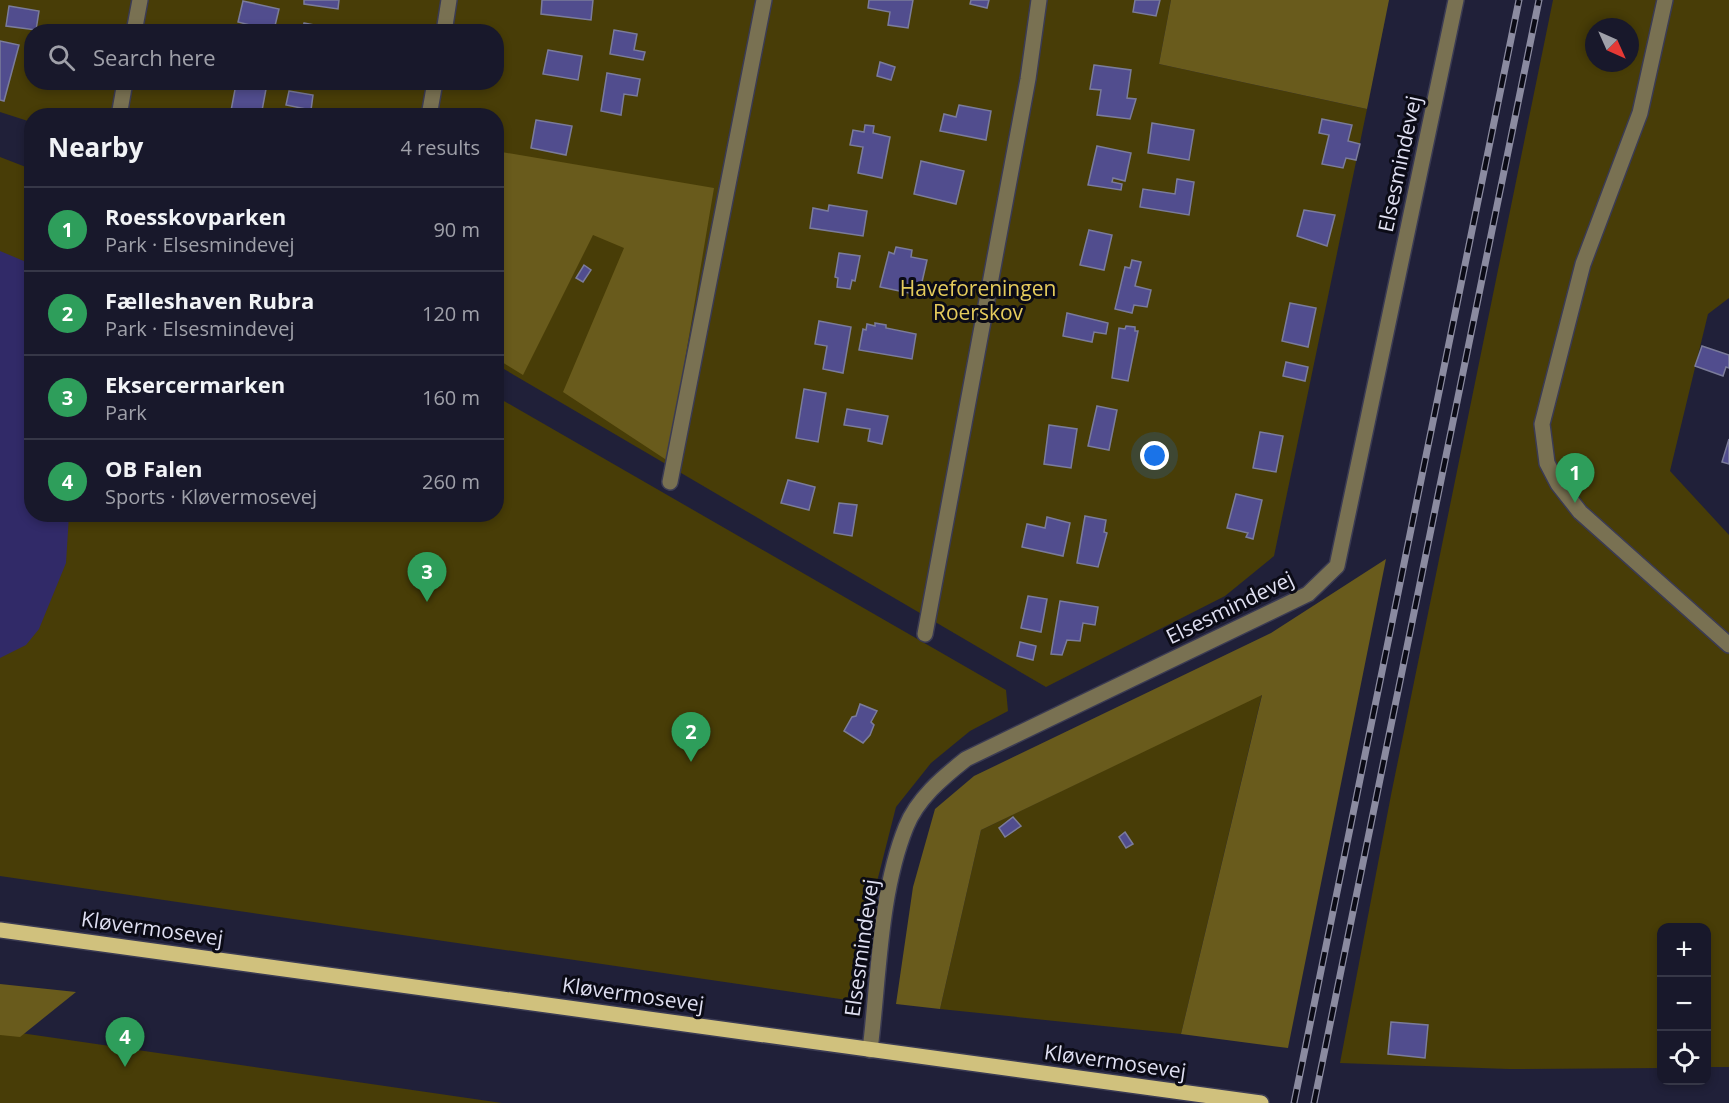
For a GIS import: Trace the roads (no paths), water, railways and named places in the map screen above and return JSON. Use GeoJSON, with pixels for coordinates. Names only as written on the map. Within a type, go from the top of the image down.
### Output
{"type":"FeatureCollection","features":[{"type":"Feature","properties":{"kind":"main road","name":"Kløvermosevej"},"geometry":{"type":"LineString","coordinates":[[0,930],[1261,1103]]}},
{"type":"Feature","properties":{"kind":"street"},"geometry":{"type":"LineString","coordinates":[[136,24],[140,0]]}},
{"type":"Feature","properties":{"kind":"street"},"geometry":{"type":"LineString","coordinates":[[445,24],[449,0]]}},
{"type":"Feature","properties":{"kind":"street"},"geometry":{"type":"LineString","coordinates":[[670,482],[764,0]]}},
{"type":"Feature","properties":{"kind":"street"},"geometry":{"type":"LineString","coordinates":[[925,634],[1026,91],[1039,0]]}},
{"type":"Feature","properties":{"kind":"street","name":"Elsesmindevej"},"geometry":{"type":"LineString","coordinates":[[870,1050],[889,888],[906,826],[934,784],[975,754],[1308,594],[1337,566],[1456,0]]}},
{"type":"Feature","properties":{"kind":"street"},"geometry":{"type":"LineString","coordinates":[[1665,0],[1640,113],[1584,264],[1542,424],[1546,463],[1558,484],[1580,512],[1729,645]]}},
{"type":"Feature","properties":{"kind":"street"},"geometry":{"type":"LineString","coordinates":[[119,108],[123,90]]}},
{"type":"Feature","properties":{"kind":"street"},"geometry":{"type":"LineString","coordinates":[[430,108],[434,90]]}},
{"type":"Feature","properties":{"kind":"railway"},"geometry":{"type":"LineString","coordinates":[[1294,1103],[1519,0]]}},
{"type":"Feature","properties":{"kind":"railway"},"geometry":{"type":"LineString","coordinates":[[1314,1103],[1539,0]]}},
{"type":"Feature","properties":{"kind":"place","name":"Roesskovparken"},"geometry":{"type":"Point","coordinates":[1575,503]}},
{"type":"Feature","properties":{"kind":"place","name":"Eksercermarken"},"geometry":{"type":"Point","coordinates":[427,602]}},
{"type":"Feature","properties":{"kind":"place","name":"Fælleshaven Rubra"},"geometry":{"type":"Point","coordinates":[691,762]}},
{"type":"Feature","properties":{"kind":"place","name":"OB Falen"},"geometry":{"type":"Point","coordinates":[125,1067]}},
{"type":"Feature","properties":{"kind":"park label","name":"Haveforeningen Roerskov"},"geometry":{"type":"Point","coordinates":[978,301]}}]}
